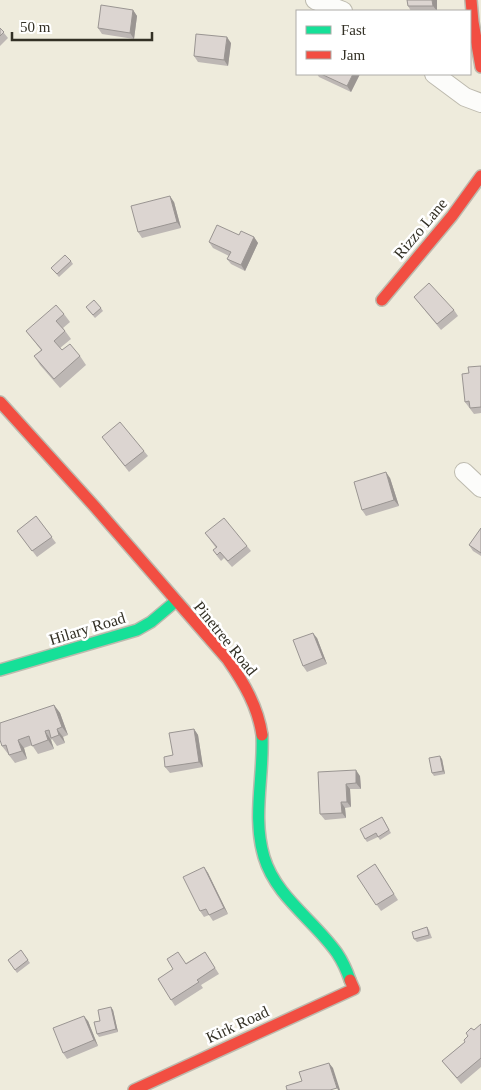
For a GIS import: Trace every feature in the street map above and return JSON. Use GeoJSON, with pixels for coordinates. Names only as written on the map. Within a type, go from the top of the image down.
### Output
{"type":"FeatureCollection","features":[{"type":"Feature","properties":{"kind":"street"},"geometry":{"type":"LineString","coordinates":[[315,0],[340,10]]}},
{"type":"Feature","properties":{"kind":"street"},"geometry":{"type":"LineString","coordinates":[[471,0],[481,67]]}},
{"type":"Feature","properties":{"kind":"street"},"geometry":{"type":"LineString","coordinates":[[435,75],[465,97],[481,103]]}},
{"type":"Feature","properties":{"kind":"street","name":"Rizzo Lane"},"geometry":{"type":"LineString","coordinates":[[382,300],[452,216],[481,176]]}},
{"type":"Feature","properties":{"kind":"street","name":"Pinetree Road"},"geometry":{"type":"LineString","coordinates":[[0,402],[95,507],[228,660],[251,696],[262,734],[258,825],[259,842],[264,860],[283,892],[334,950],[342,962],[354,989]]}},
{"type":"Feature","properties":{"kind":"street"},"geometry":{"type":"LineString","coordinates":[[464,472],[481,488]]}},
{"type":"Feature","properties":{"kind":"street","name":"Hilary Road"},"geometry":{"type":"LineString","coordinates":[[0,670],[137,630],[151,622],[176,601]]}},
{"type":"Feature","properties":{"kind":"street","name":"Kirk Road"},"geometry":{"type":"LineString","coordinates":[[134,1090],[354,989]]}},
{"type":"Feature","properties":{"kind":"building"},"geometry":{"type":"Polygon","coordinates":[[[407,0],[432,0],[433,6],[408,6],[407,0]]]}},
{"type":"Feature","properties":{"kind":"building"},"geometry":{"type":"Polygon","coordinates":[[[101,5],[133,10],[130,33],[98,28],[101,5]]]}},
{"type":"Feature","properties":{"kind":"building"},"geometry":{"type":"Polygon","coordinates":[[[0,28],[4,32],[0,36],[0,28]]]}},
{"type":"Feature","properties":{"kind":"building"},"geometry":{"type":"Polygon","coordinates":[[[196,34],[227,37],[224,60],[194,56],[196,34]]]}},
{"type":"Feature","properties":{"kind":"building"},"geometry":{"type":"Polygon","coordinates":[[[323,75],[352,75],[347,86],[323,75]]]}},
{"type":"Feature","properties":{"kind":"building"},"geometry":{"type":"Polygon","coordinates":[[[170,196],[177,222],[138,232],[131,206],[170,196]]]}},
{"type":"Feature","properties":{"kind":"building"},"geometry":{"type":"Polygon","coordinates":[[[217,225],[239,235],[241,231],[254,237],[241,265],[227,259],[231,252],[209,242],[217,225]]]}},
{"type":"Feature","properties":{"kind":"building"},"geometry":{"type":"Polygon","coordinates":[[[65,255],[71,261],[57,274],[51,268],[65,255]]]}},
{"type":"Feature","properties":{"kind":"building"},"geometry":{"type":"Polygon","coordinates":[[[429,283],[454,310],[437,324],[414,297],[429,283]]]}},
{"type":"Feature","properties":{"kind":"building"},"geometry":{"type":"Polygon","coordinates":[[[94,300],[101,308],[93,315],[86,307],[94,300]]]}},
{"type":"Feature","properties":{"kind":"building"},"geometry":{"type":"Polygon","coordinates":[[[56,305],[64,314],[56,321],[65,331],[54,341],[62,350],[70,344],[80,356],[54,379],[34,356],[42,350],[26,331],[56,305]]]}},
{"type":"Feature","properties":{"kind":"building"},"geometry":{"type":"Polygon","coordinates":[[[481,366],[481,407],[470,408],[469,401],[465,402],[462,374],[469,373],[468,367],[481,366]]]}},
{"type":"Feature","properties":{"kind":"building"},"geometry":{"type":"Polygon","coordinates":[[[120,422],[144,451],[125,466],[102,437],[120,422]]]}},
{"type":"Feature","properties":{"kind":"building"},"geometry":{"type":"Polygon","coordinates":[[[386,472],[394,500],[362,510],[354,482],[386,472]]]}},
{"type":"Feature","properties":{"kind":"building"},"geometry":{"type":"Polygon","coordinates":[[[36,516],[52,537],[32,551],[17,531],[36,516]]]}},
{"type":"Feature","properties":{"kind":"building"},"geometry":{"type":"Polygon","coordinates":[[[224,518],[247,546],[228,561],[220,552],[217,555],[213,550],[217,547],[205,533],[224,518]]]}},
{"type":"Feature","properties":{"kind":"building"},"geometry":{"type":"Polygon","coordinates":[[[481,528],[481,553],[469,545],[481,528]]]}},
{"type":"Feature","properties":{"kind":"building"},"geometry":{"type":"Polygon","coordinates":[[[313,633],[323,658],[303,666],[293,640],[313,633]]]}},
{"type":"Feature","properties":{"kind":"building"},"geometry":{"type":"Polygon","coordinates":[[[54,705],[62,727],[57,729],[59,735],[51,738],[49,730],[45,731],[48,740],[32,746],[29,736],[18,740],[22,751],[9,755],[6,745],[2,746],[0,740],[0,723],[54,705]]]}},
{"type":"Feature","properties":{"kind":"building"},"geometry":{"type":"Polygon","coordinates":[[[194,729],[199,762],[165,767],[164,757],[173,755],[169,733],[194,729]]]}},
{"type":"Feature","properties":{"kind":"building"},"geometry":{"type":"Polygon","coordinates":[[[440,756],[443,771],[432,773],[429,758],[440,756]]]}},
{"type":"Feature","properties":{"kind":"building"},"geometry":{"type":"Polygon","coordinates":[[[356,770],[356,783],[346,784],[347,802],[341,802],[342,813],[320,814],[318,772],[356,770]]]}},
{"type":"Feature","properties":{"kind":"building"},"geometry":{"type":"Polygon","coordinates":[[[382,817],[389,830],[378,837],[376,833],[365,839],[360,829],[382,817]]]}},
{"type":"Feature","properties":{"kind":"building"},"geometry":{"type":"Polygon","coordinates":[[[375,864],[394,894],[376,905],[357,876],[375,864]]]}},
{"type":"Feature","properties":{"kind":"building"},"geometry":{"type":"Polygon","coordinates":[[[204,867],[224,908],[209,915],[206,909],[200,911],[183,877],[204,867]]]}},
{"type":"Feature","properties":{"kind":"building"},"geometry":{"type":"Polygon","coordinates":[[[427,927],[429,935],[414,939],[412,932],[427,927]]]}},
{"type":"Feature","properties":{"kind":"building"},"geometry":{"type":"Polygon","coordinates":[[[21,950],[28,960],[15,970],[8,960],[21,950]]]}},
{"type":"Feature","properties":{"kind":"building"},"geometry":{"type":"Polygon","coordinates":[[[178,952],[186,964],[205,952],[215,968],[197,980],[199,982],[171,1000],[158,979],[173,969],[167,959],[178,952]]]}},
{"type":"Feature","properties":{"kind":"building"},"geometry":{"type":"Polygon","coordinates":[[[111,1007],[116,1029],[97,1034],[94,1022],[100,1021],[98,1010],[111,1007]]]}},
{"type":"Feature","properties":{"kind":"building"},"geometry":{"type":"Polygon","coordinates":[[[84,1016],[94,1040],[63,1053],[53,1028],[84,1016]]]}},
{"type":"Feature","properties":{"kind":"building"},"geometry":{"type":"Polygon","coordinates":[[[481,1024],[481,1058],[457,1078],[442,1061],[465,1042],[464,1040],[468,1036],[466,1033],[471,1028],[474,1030],[481,1024]]]}},
{"type":"Feature","properties":{"kind":"building"},"geometry":{"type":"Polygon","coordinates":[[[329,1063],[337,1088],[330,1090],[287,1090],[286,1086],[302,1081],[299,1072],[329,1063]]]}},
{"type":"Feature","properties":{"kind":"traffic: fast"},"geometry":{"type":"LineString","coordinates":[[0,670],[137,630],[151,622],[176,601]]}},
{"type":"Feature","properties":{"kind":"traffic: fast"},"geometry":{"type":"LineString","coordinates":[[262,735],[259,827],[264,857],[277,884],[328,941],[345,966],[350,980]]}},
{"type":"Feature","properties":{"kind":"traffic: jam"},"geometry":{"type":"LineString","coordinates":[[471,0],[481,67]]}},
{"type":"Feature","properties":{"kind":"traffic: jam"},"geometry":{"type":"LineString","coordinates":[[382,300],[452,216],[481,176]]}},
{"type":"Feature","properties":{"kind":"traffic: jam"},"geometry":{"type":"LineString","coordinates":[[0,402],[95,507],[228,660],[240,677],[249,696],[257,715],[262,735]]}},
{"type":"Feature","properties":{"kind":"traffic: jam"},"geometry":{"type":"LineString","coordinates":[[134,1090],[354,989],[350,980]]}}]}
